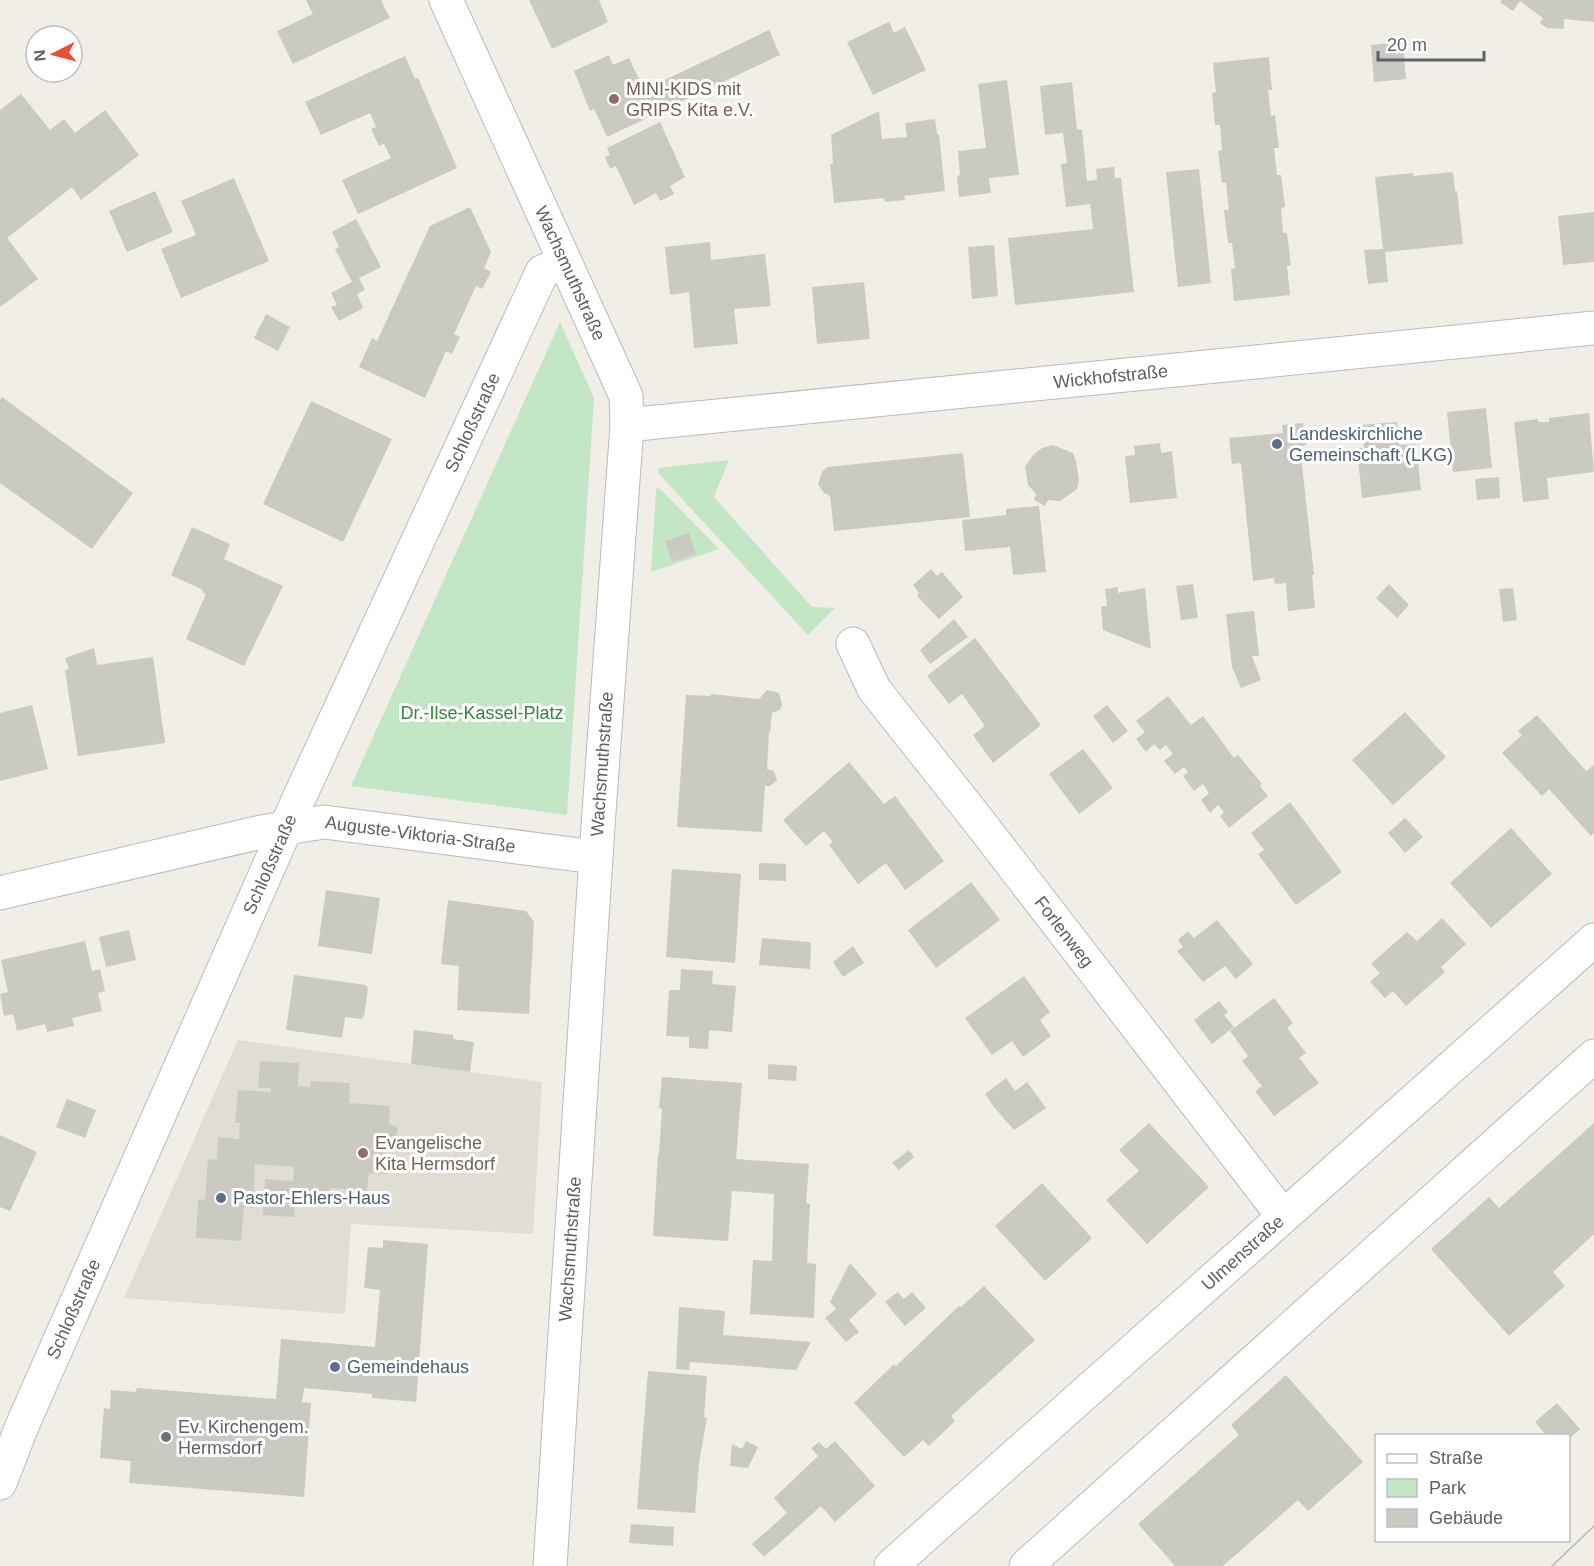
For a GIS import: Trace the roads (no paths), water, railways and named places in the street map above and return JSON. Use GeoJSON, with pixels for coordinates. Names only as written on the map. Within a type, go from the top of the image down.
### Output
{"type":"FeatureCollection","features":[{"type":"Feature","properties":{"kind":"street","name":"Wachsmuthstraße"},"geometry":{"type":"LineString","coordinates":[[446,0],[626,396],[627,425],[596,857],[550,1566]]}},
{"type":"Feature","properties":{"kind":"street","name":"Schloßstraße"},"geometry":{"type":"LineString","coordinates":[[0,1483],[22,1426],[287,828],[542,272],[564,262]]}},
{"type":"Feature","properties":{"kind":"street","name":"Wickhofstraße"},"geometry":{"type":"LineString","coordinates":[[627,425],[1594,328]]}},
{"type":"Feature","properties":{"kind":"street","name":"Forlenweg"},"geometry":{"type":"LineString","coordinates":[[853,644],[874,689],[984,828],[1282,1216]]}},
{"type":"Feature","properties":{"kind":"street","name":"Auguste-Viktoria-Straße"},"geometry":{"type":"LineString","coordinates":[[0,893],[249,835],[324,822],[596,857]]}},
{"type":"Feature","properties":{"kind":"street","name":"Ulmenstraße"},"geometry":{"type":"LineString","coordinates":[[891,1566],[1594,940]]}},
{"type":"Feature","properties":{"kind":"street"},"geometry":{"type":"LineString","coordinates":[[1026,1566],[1594,1056]]}},
{"type":"Feature","properties":{"kind":"tram line"},"geometry":{"type":"LineString","coordinates":[[1552,1566],[1594,1526]]}},
{"type":"Feature","properties":{"kind":"place","name":"MINI-KIDS mit GRIPS Kita e.V."},"geometry":{"type":"Point","coordinates":[614,99]}},
{"type":"Feature","properties":{"kind":"place","name":"Landeskirchliche Gemeinschaft (LKG)"},"geometry":{"type":"Point","coordinates":[1277,444]}},
{"type":"Feature","properties":{"kind":"place","name":"Evangelische Kita Hermsdorf"},"geometry":{"type":"Point","coordinates":[363,1153]}},
{"type":"Feature","properties":{"kind":"place","name":"Pastor-Ehlers-Haus"},"geometry":{"type":"Point","coordinates":[221,1198]}},
{"type":"Feature","properties":{"kind":"place","name":"Gemeindehaus"},"geometry":{"type":"Point","coordinates":[335,1367]}},
{"type":"Feature","properties":{"kind":"place","name":"Ev. Kirchengem. Hermsdorf"},"geometry":{"type":"Point","coordinates":[166,1437]}},
{"type":"Feature","properties":{"kind":"park label","name":"Dr.-Ilse-Kassel-Platz"},"geometry":{"type":"Point","coordinates":[482,713]}}]}
